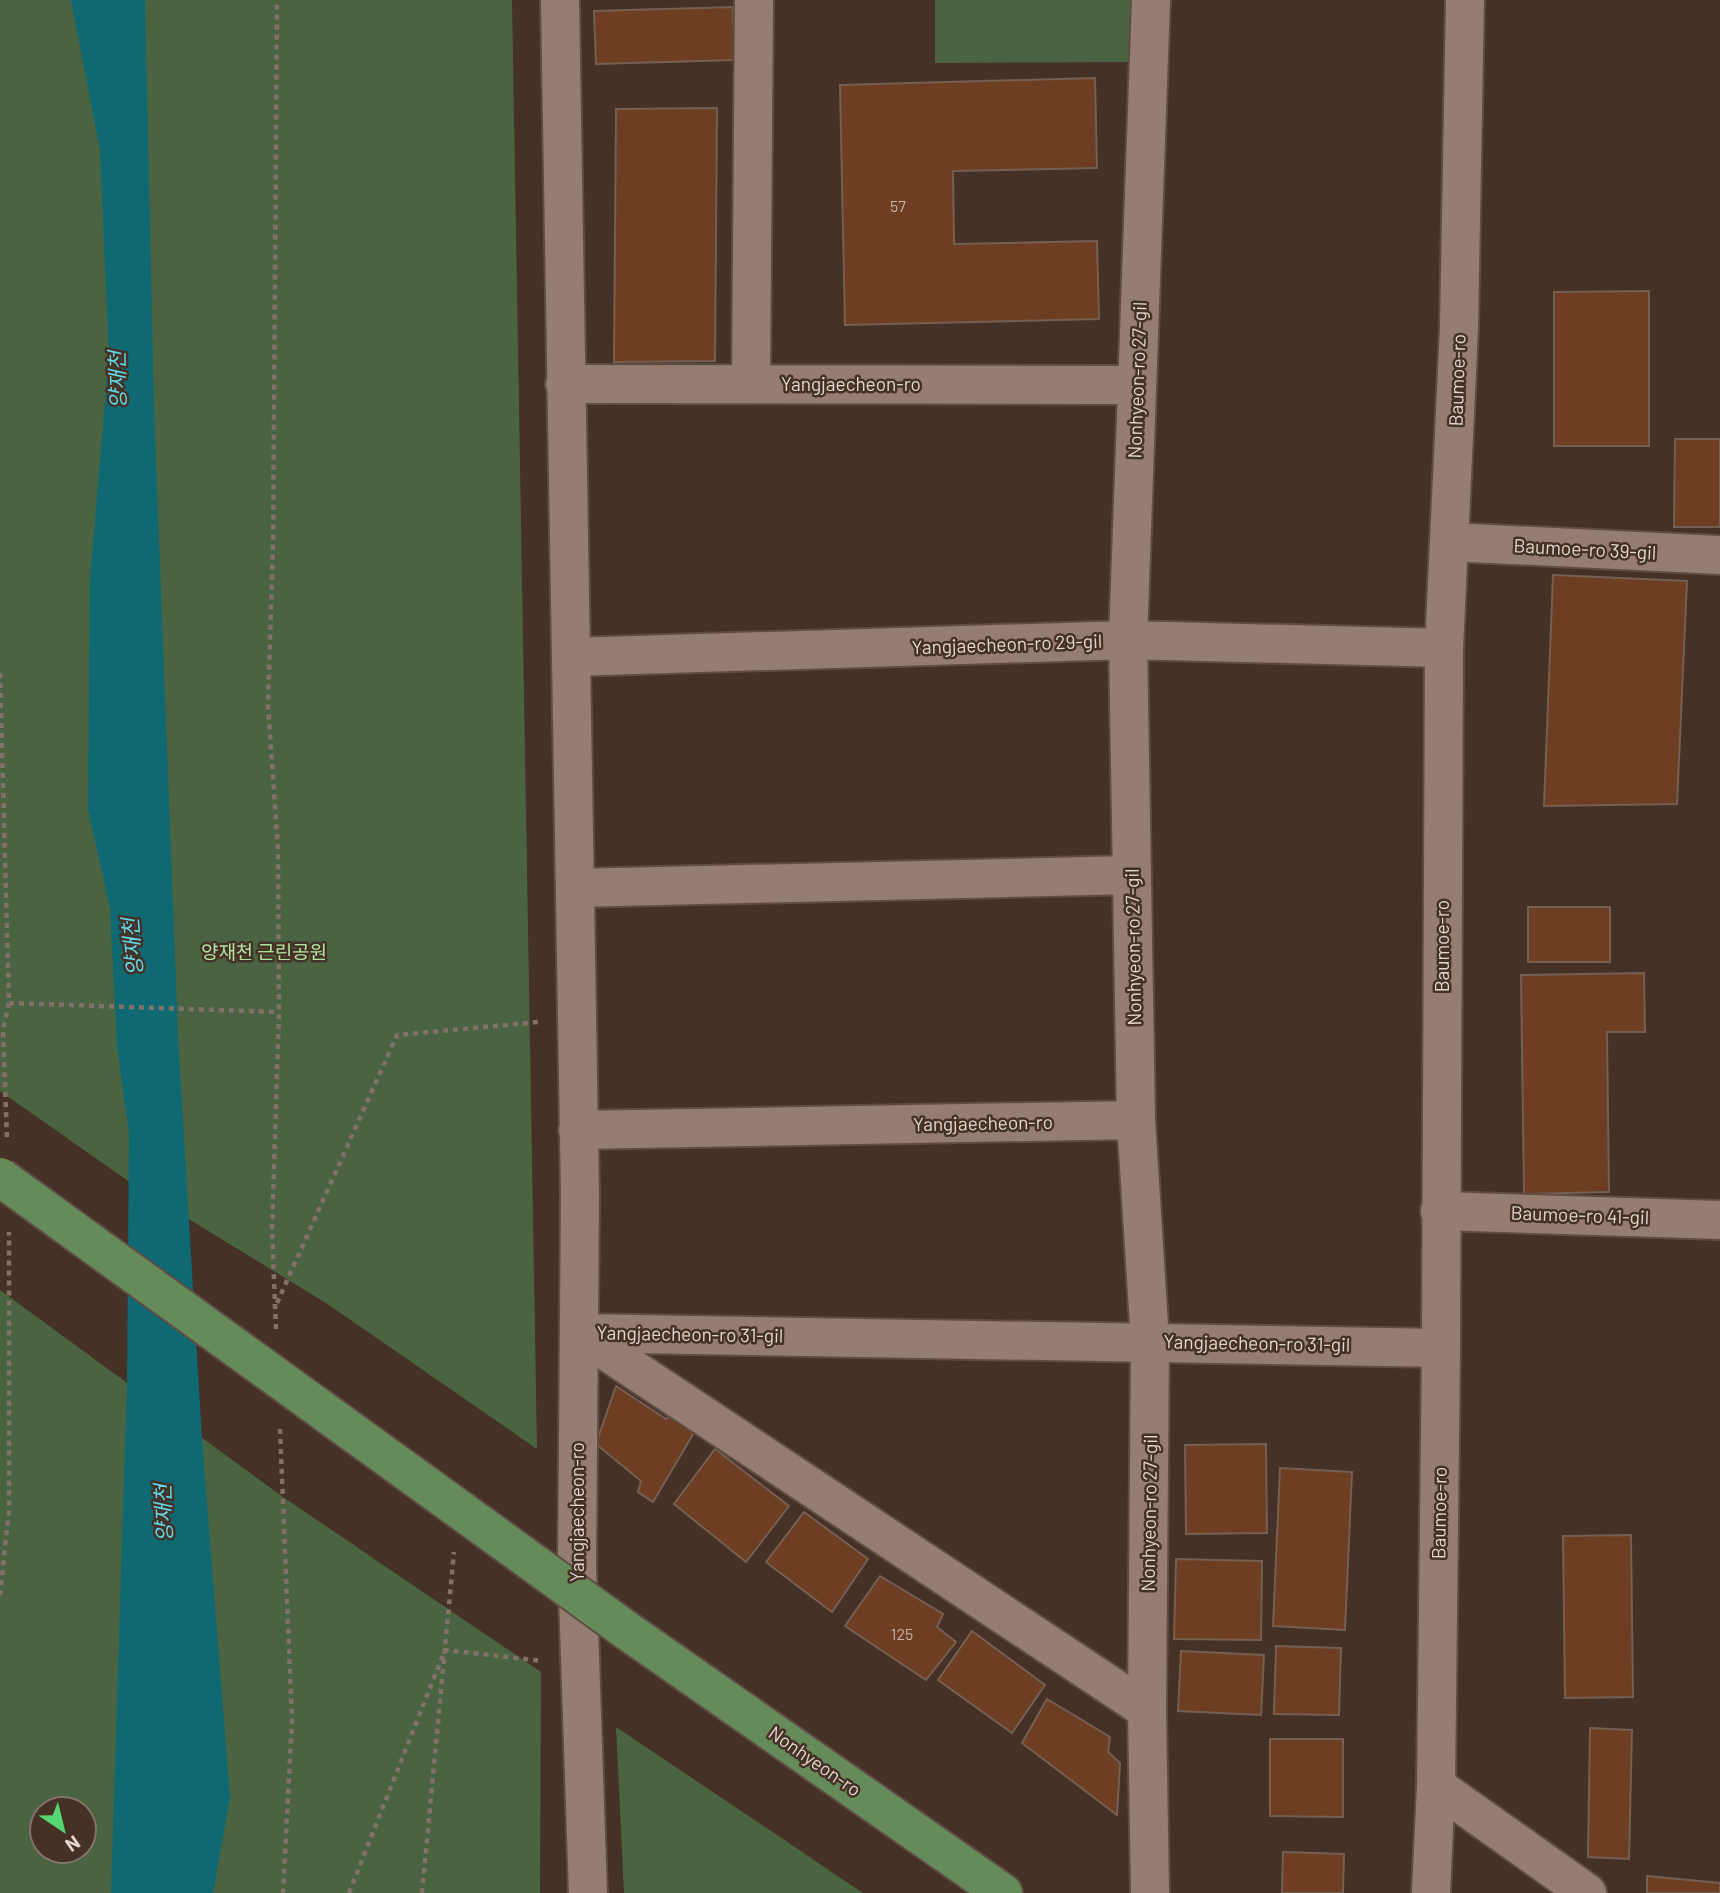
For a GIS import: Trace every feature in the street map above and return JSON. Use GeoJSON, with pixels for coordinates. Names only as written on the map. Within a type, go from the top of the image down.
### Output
{"type":"FeatureCollection","features":[{"type":"Feature","properties":{"kind":"main road","name":"Nonhyeon-ro"},"geometry":{"type":"LineString","coordinates":[[4,1163],[457,1509],[1003,1893]]}},
{"type":"Feature","properties":{"kind":"street","name":"Yangjaecheon-ro"},"geometry":{"type":"LineString","coordinates":[[560,0],[577,1018],[578,1665],[589,1893]]}},
{"type":"Feature","properties":{"kind":"street"},"geometry":{"type":"LineString","coordinates":[[751,383],[754,0]]}},
{"type":"Feature","properties":{"kind":"street","name":"Nonhyeon-ro 27-gil"},"geometry":{"type":"LineString","coordinates":[[1150,1893],[1147,1710],[1150,1341],[1136,1120],[1128,640],[1151,0]]}},
{"type":"Feature","properties":{"kind":"street","name":"Baumoe-ro"},"geometry":{"type":"LineString","coordinates":[[1431,1893],[1436,1786],[1441,1348],[1444,648],[1459,328],[1465,0]]}},
{"type":"Feature","properties":{"kind":"street","name":"Yangjaecheon-ro"},"geometry":{"type":"LineString","coordinates":[[565,384],[1136,385]]}},
{"type":"Feature","properties":{"kind":"street","name":"Baumoe-ro 39-gil"},"geometry":{"type":"LineString","coordinates":[[1450,542],[1720,555]]}},
{"type":"Feature","properties":{"kind":"street","name":"Yangjaecheon-ro 29-gil"},"geometry":{"type":"LineString","coordinates":[[570,657],[1128,640],[1444,648]]}},
{"type":"Feature","properties":{"kind":"street"},"geometry":{"type":"LineString","coordinates":[[575,888],[1132,875]]}},
{"type":"Feature","properties":{"kind":"street","name":"Yangjaecheon-ro"},"geometry":{"type":"LineString","coordinates":[[578,1130],[1136,1120]]}},
{"type":"Feature","properties":{"kind":"street","name":"Baumoe-ro 41-gil"},"geometry":{"type":"LineString","coordinates":[[1440,1211],[1720,1220]]}},
{"type":"Feature","properties":{"kind":"street","name":"Yangjaecheon-ro 31-gil"},"geometry":{"type":"LineString","coordinates":[[579,1333],[1441,1348]]}},
{"type":"Feature","properties":{"kind":"street","name":"Yangjaecheon-ro 31-gil"},"geometry":{"type":"LineString","coordinates":[[579,1333],[1147,1710]]}},
{"type":"Feature","properties":{"kind":"street"},"geometry":{"type":"LineString","coordinates":[[1436,1786],[1587,1893]]}},
{"type":"Feature","properties":{"kind":"path"},"geometry":{"type":"LineString","coordinates":[[276,1333],[272,1229],[279,1012],[278,850],[268,705],[273,545],[277,0]]}},
{"type":"Feature","properties":{"kind":"path"},"geometry":{"type":"LineString","coordinates":[[0,673],[9,1003],[3,1030],[4,1163]]}},
{"type":"Feature","properties":{"kind":"path"},"geometry":{"type":"LineString","coordinates":[[9,1003],[279,1012]]}},
{"type":"Feature","properties":{"kind":"path"},"geometry":{"type":"LineString","coordinates":[[275,1306],[397,1035],[577,1018]]}},
{"type":"Feature","properties":{"kind":"path"},"geometry":{"type":"LineString","coordinates":[[0,1595],[9,1510],[9,1218]]}},
{"type":"Feature","properties":{"kind":"path"},"geometry":{"type":"LineString","coordinates":[[280,1415],[292,1721],[283,1893]]}},
{"type":"Feature","properties":{"kind":"path"},"geometry":{"type":"LineString","coordinates":[[422,1893],[457,1509]]}},
{"type":"Feature","properties":{"kind":"path"},"geometry":{"type":"LineString","coordinates":[[445,1650],[578,1665]]}},
{"type":"Feature","properties":{"kind":"path"},"geometry":{"type":"LineString","coordinates":[[349,1893],[445,1650]]}},
{"type":"Feature","properties":{"kind":"green space","name":"양재천 근린공원"},"geometry":{"type":"Polygon","coordinates":[[[0,0],[512,0],[537,1449],[326,1303],[138,1188],[0,1091],[0,0]]]}},
{"type":"Feature","properties":{"kind":"green space"},"geometry":{"type":"Polygon","coordinates":[[[935,0],[1131,0],[1131,62],[935,63],[935,0]]]}},
{"type":"Feature","properties":{"kind":"green space"},"geometry":{"type":"Polygon","coordinates":[[[0,1290],[283,1497],[541,1672],[540,1893],[0,1893],[0,1290]]]}},
{"type":"Feature","properties":{"kind":"green space"},"geometry":{"type":"Polygon","coordinates":[[[616,1727],[863,1893],[624,1893],[616,1727]]]}},
{"type":"Feature","properties":{"kind":"water","name":"양재천"},"geometry":{"type":"Polygon","coordinates":[[[71,0],[145,0],[154,410],[178,1037],[202,1439],[230,1798],[213,1893],[111,1893],[127,1385],[129,1133],[117,1046],[110,908],[88,809],[90,580],[109,354],[100,150],[71,0]]]}},
{"type":"Feature","properties":{"kind":"building"},"geometry":{"type":"Polygon","coordinates":[[[733,7],[735,60],[596,64],[594,11],[733,7]]]}},
{"type":"Feature","properties":{"kind":"building"},"geometry":{"type":"Polygon","coordinates":[[[1095,78],[1097,168],[953,171],[954,244],[1097,241],[1099,319],[845,325],[840,85],[1095,78]]]}},
{"type":"Feature","properties":{"kind":"building"},"geometry":{"type":"Polygon","coordinates":[[[717,108],[715,361],[614,362],[616,109],[717,108]]]}},
{"type":"Feature","properties":{"kind":"building"},"geometry":{"type":"Polygon","coordinates":[[[1649,291],[1649,446],[1554,446],[1554,292],[1649,291]]]}},
{"type":"Feature","properties":{"kind":"building"},"geometry":{"type":"Polygon","coordinates":[[[1675,439],[1720,439],[1720,527],[1674,527],[1675,439]]]}},
{"type":"Feature","properties":{"kind":"building"},"geometry":{"type":"Polygon","coordinates":[[[1553,575],[1687,581],[1677,804],[1544,806],[1553,575]]]}},
{"type":"Feature","properties":{"kind":"building"},"geometry":{"type":"Polygon","coordinates":[[[1528,907],[1610,907],[1610,962],[1528,962],[1528,907]]]}},
{"type":"Feature","properties":{"kind":"building"},"geometry":{"type":"Polygon","coordinates":[[[1644,973],[1645,1032],[1607,1032],[1609,1192],[1524,1194],[1521,975],[1644,973]]]}},
{"type":"Feature","properties":{"kind":"building"},"geometry":{"type":"Polygon","coordinates":[[[616,1386],[666,1419],[678,1411],[698,1426],[653,1502],[638,1492],[641,1481],[596,1444],[616,1386]]]}},
{"type":"Feature","properties":{"kind":"building"},"geometry":{"type":"Polygon","coordinates":[[[1266,1444],[1267,1533],[1186,1534],[1185,1445],[1266,1444]]]}},
{"type":"Feature","properties":{"kind":"building"},"geometry":{"type":"Polygon","coordinates":[[[715,1449],[789,1506],[746,1562],[674,1504],[715,1449]]]}},
{"type":"Feature","properties":{"kind":"building"},"geometry":{"type":"Polygon","coordinates":[[[1280,1468],[1352,1472],[1345,1630],[1273,1626],[1280,1468]]]}},
{"type":"Feature","properties":{"kind":"building"},"geometry":{"type":"Polygon","coordinates":[[[804,1512],[868,1559],[832,1612],[766,1562],[804,1512]]]}},
{"type":"Feature","properties":{"kind":"building"},"geometry":{"type":"Polygon","coordinates":[[[1631,1535],[1633,1697],[1565,1698],[1563,1536],[1631,1535]]]}},
{"type":"Feature","properties":{"kind":"building"},"geometry":{"type":"Polygon","coordinates":[[[1176,1559],[1262,1561],[1261,1640],[1174,1639],[1176,1559]]]}},
{"type":"Feature","properties":{"kind":"building"},"geometry":{"type":"Polygon","coordinates":[[[880,1576],[943,1614],[937,1627],[956,1642],[926,1680],[845,1626],[880,1576]]]}},
{"type":"Feature","properties":{"kind":"building"},"geometry":{"type":"Polygon","coordinates":[[[972,1631],[1045,1685],[1012,1733],[938,1680],[972,1631]]]}},
{"type":"Feature","properties":{"kind":"building"},"geometry":{"type":"Polygon","coordinates":[[[1276,1646],[1341,1648],[1339,1715],[1274,1714],[1276,1646]]]}},
{"type":"Feature","properties":{"kind":"building"},"geometry":{"type":"Polygon","coordinates":[[[1181,1651],[1264,1655],[1261,1715],[1178,1711],[1181,1651]]]}},
{"type":"Feature","properties":{"kind":"building"},"geometry":{"type":"Polygon","coordinates":[[[1047,1699],[1110,1737],[1108,1752],[1120,1763],[1117,1815],[1022,1743],[1047,1699]]]}},
{"type":"Feature","properties":{"kind":"building"},"geometry":{"type":"Polygon","coordinates":[[[1590,1728],[1632,1730],[1629,1859],[1588,1857],[1590,1728]]]}},
{"type":"Feature","properties":{"kind":"building"},"geometry":{"type":"Polygon","coordinates":[[[1270,1739],[1343,1739],[1343,1817],[1270,1816],[1270,1739]]]}},
{"type":"Feature","properties":{"kind":"building"},"geometry":{"type":"Polygon","coordinates":[[[1283,1852],[1344,1854],[1343,1893],[1282,1893],[1283,1852]]]}},
{"type":"Feature","properties":{"kind":"building"},"geometry":{"type":"Polygon","coordinates":[[[1647,1876],[1720,1883],[1720,1893],[1647,1893],[1647,1876]]]}}]}
